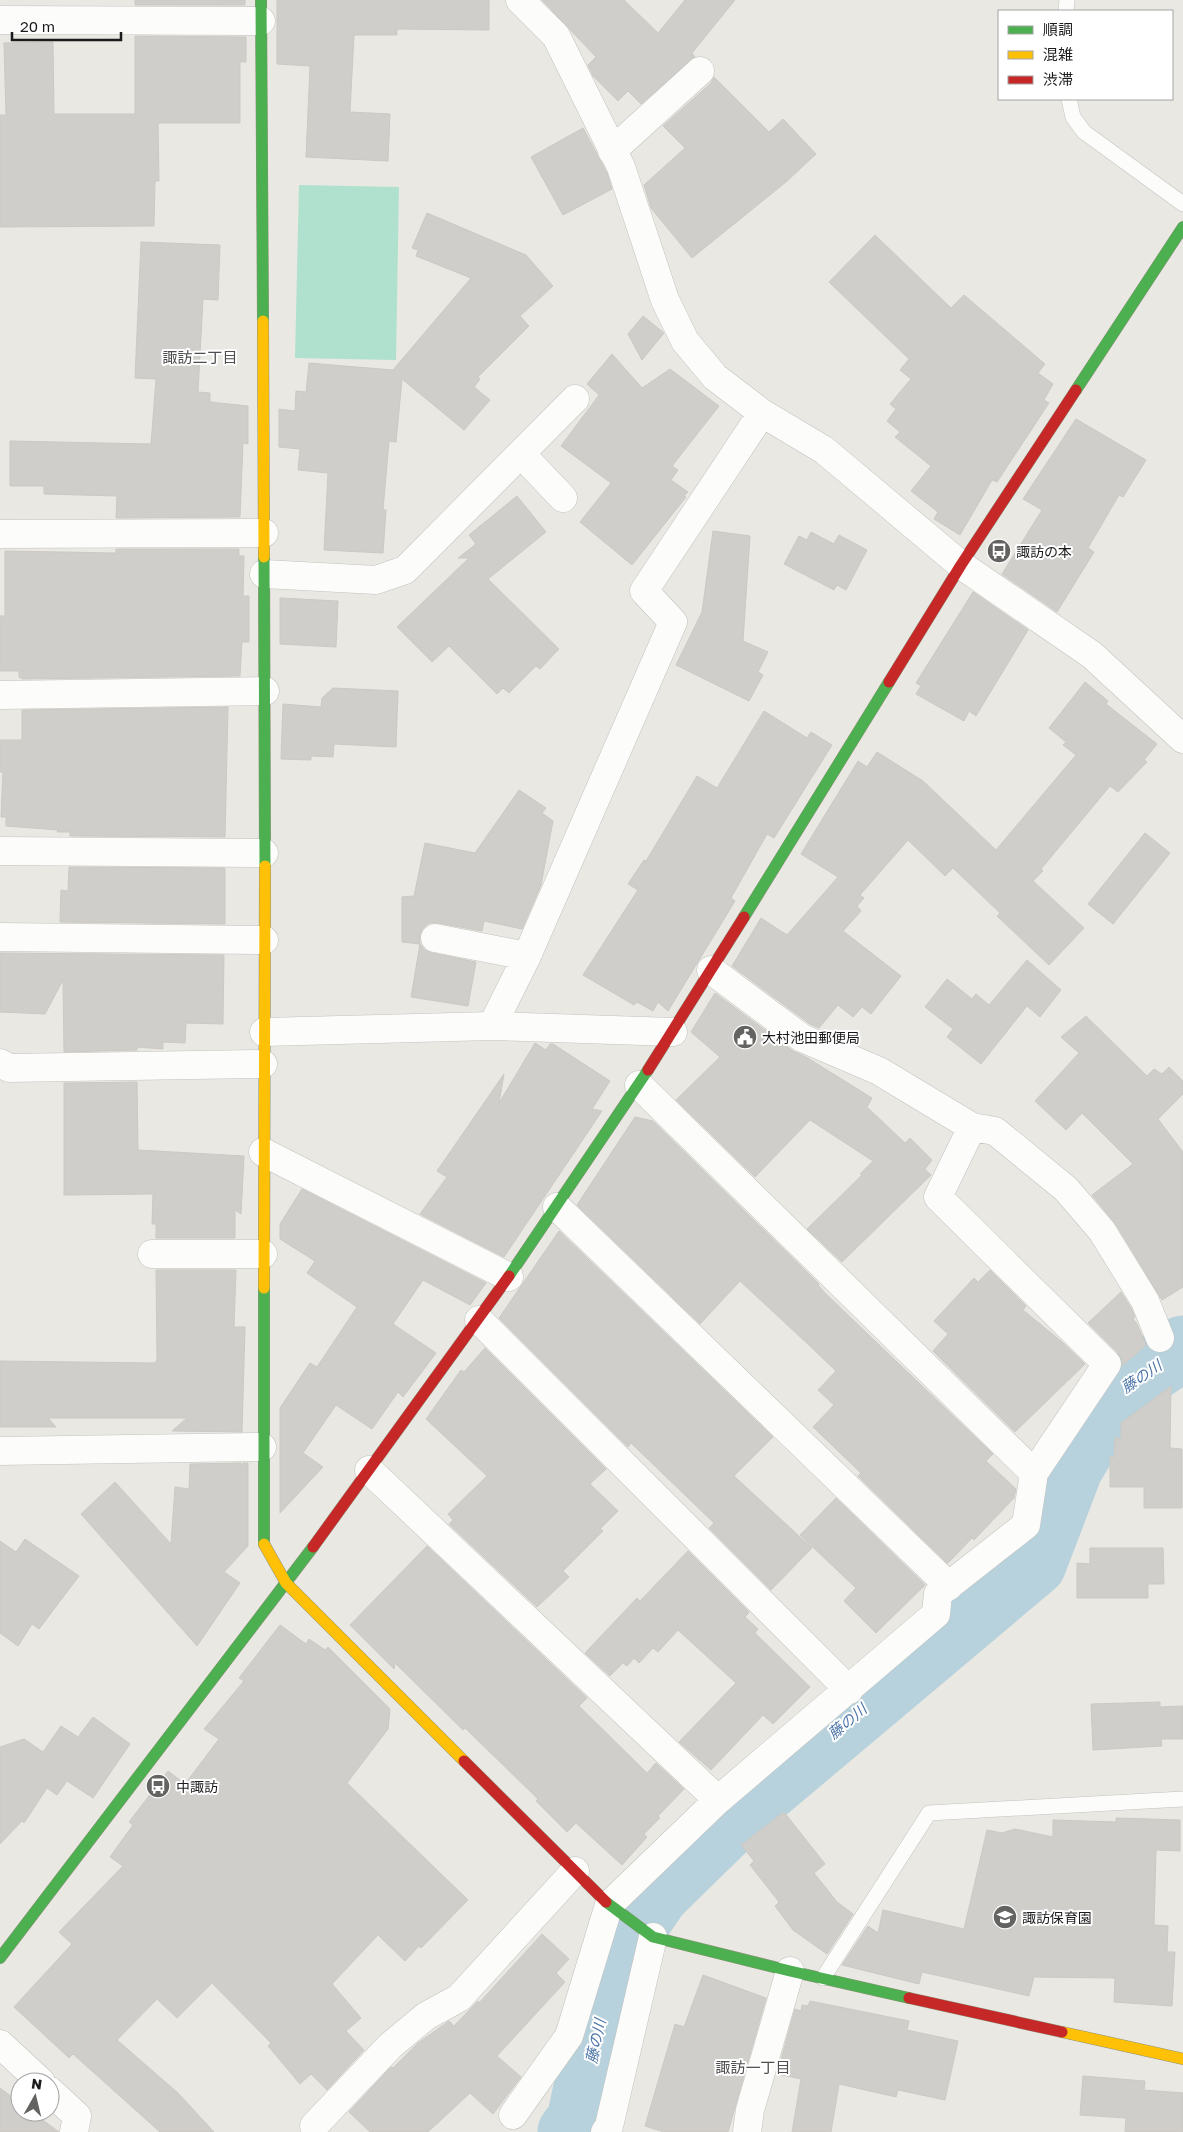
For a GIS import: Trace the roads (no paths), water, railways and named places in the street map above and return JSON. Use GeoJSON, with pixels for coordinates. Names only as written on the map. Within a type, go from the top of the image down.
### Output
{"type":"FeatureCollection","features":[{"type":"Feature","properties":{"kind":"street"},"geometry":{"type":"LineString","coordinates":[[520,0],[556,36],[621,167],[665,300],[685,341],[715,377],[762,413],[824,450],[961,565],[1092,655],[1183,739]]}},
{"type":"Feature","properties":{"kind":"street"},"geometry":{"type":"LineString","coordinates":[[0,20],[261,11],[265,691],[262,1447],[264,1545],[286,1583],[610,1906],[652,1936],[790,1971],[1183,2059]]}},
{"type":"Feature","properties":{"kind":"street"},"geometry":{"type":"LineString","coordinates":[[612,151],[700,71]]}},
{"type":"Feature","properties":{"kind":"street"},"geometry":{"type":"LineString","coordinates":[[0,1958],[286,1583],[479,1320],[557,1207],[673,1032],[961,565],[1183,228]]}},
{"type":"Feature","properties":{"kind":"street"},"geometry":{"type":"LineString","coordinates":[[264,574],[376,580],[405,570],[575,399]]}},
{"type":"Feature","properties":{"kind":"street"},"geometry":{"type":"LineString","coordinates":[[492,1026],[526,956],[673,622],[644,591],[762,413]]}},
{"type":"Feature","properties":{"kind":"street"},"geometry":{"type":"LineString","coordinates":[[521,454],[563,498]]}},
{"type":"Feature","properties":{"kind":"street"},"geometry":{"type":"LineString","coordinates":[[0,534],[264,533]]}},
{"type":"Feature","properties":{"kind":"street"},"geometry":{"type":"LineString","coordinates":[[0,695],[265,691]]}},
{"type":"Feature","properties":{"kind":"street"},"geometry":{"type":"LineString","coordinates":[[0,851],[264,853]]}},
{"type":"Feature","properties":{"kind":"street"},"geometry":{"type":"LineString","coordinates":[[0,937],[264,940]]}},
{"type":"Feature","properties":{"kind":"street"},"geometry":{"type":"LineString","coordinates":[[435,938],[526,956]]}},
{"type":"Feature","properties":{"kind":"street"},"geometry":{"type":"LineString","coordinates":[[711,970],[802,1038],[879,1071],[972,1126],[996,1131],[1066,1189],[1102,1230],[1144,1301],[1160,1338]]}},
{"type":"Feature","properties":{"kind":"street"},"geometry":{"type":"LineString","coordinates":[[264,1032],[492,1026],[673,1032]]}},
{"type":"Feature","properties":{"kind":"street"},"geometry":{"type":"LineString","coordinates":[[0,1063],[9,1068],[263,1064]]}},
{"type":"Feature","properties":{"kind":"street"},"geometry":{"type":"LineString","coordinates":[[639,1085],[1034,1473]]}},
{"type":"Feature","properties":{"kind":"street"},"geometry":{"type":"LineString","coordinates":[[513,2115],[569,2036],[610,1906],[718,1800],[936,1614],[938,1594],[1026,1525],[1034,1473],[1107,1364],[938,1197],[972,1126]]}},
{"type":"Feature","properties":{"kind":"street"},"geometry":{"type":"LineString","coordinates":[[263,1152],[509,1277]]}},
{"type":"Feature","properties":{"kind":"street"},"geometry":{"type":"LineString","coordinates":[[557,1207],[949,1586]]}},
{"type":"Feature","properties":{"kind":"street"},"geometry":{"type":"LineString","coordinates":[[152,1254],[263,1254]]}},
{"type":"Feature","properties":{"kind":"street"},"geometry":{"type":"LineString","coordinates":[[479,1320],[849,1690]]}},
{"type":"Feature","properties":{"kind":"street"},"geometry":{"type":"LineString","coordinates":[[0,1451],[262,1447]]}},
{"type":"Feature","properties":{"kind":"street"},"geometry":{"type":"LineString","coordinates":[[369,1470],[718,1800]]}},
{"type":"Feature","properties":{"kind":"street"},"geometry":{"type":"LineString","coordinates":[[314,2126],[390,2046],[426,2016],[458,1998],[575,1872]]}},
{"type":"Feature","properties":{"kind":"street"},"geometry":{"type":"LineString","coordinates":[[612,2130],[652,1936]]}},
{"type":"Feature","properties":{"kind":"street"},"geometry":{"type":"LineString","coordinates":[[747,2132],[750,2110],[790,1971]]}},
{"type":"Feature","properties":{"kind":"street"},"geometry":{"type":"LineString","coordinates":[[0,2044],[30,2072]]}},
{"type":"Feature","properties":{"kind":"street"},"geometry":{"type":"LineString","coordinates":[[60,2100],[77,2116],[74,2132]]}},
{"type":"Feature","properties":{"kind":"lane"},"geometry":{"type":"LineString","coordinates":[[1068,100],[1073,117],[1084,132],[1183,204]]}},
{"type":"Feature","properties":{"kind":"lane"},"geometry":{"type":"LineString","coordinates":[[823,1978],[929,1813],[1183,1799]]}},
{"type":"Feature","properties":{"kind":"waterway","name":"藤の川"},"geometry":{"type":"LineString","coordinates":[[570,2132],[579,2121],[613,1959],[657,1894],[750,1803],[1034,1564],[1071,1467],[1116,1393],[1183,1348]]}},
{"type":"Feature","properties":{"kind":"place","name":"諏訪の本"},"geometry":{"type":"Point","coordinates":[999,551]}},
{"type":"Feature","properties":{"kind":"place","name":"大村池田郵便局"},"geometry":{"type":"Point","coordinates":[745,1037]}},
{"type":"Feature","properties":{"kind":"place","name":"中諏訪"},"geometry":{"type":"Point","coordinates":[158,1786]}},
{"type":"Feature","properties":{"kind":"place","name":"諏訪保育園"},"geometry":{"type":"Point","coordinates":[1005,1917]}},
{"type":"Feature","properties":{"kind":"district","name":"諏訪二丁目"},"geometry":{"type":"Point","coordinates":[200,357]}},
{"type":"Feature","properties":{"kind":"district","name":"諏訪一丁目"},"geometry":{"type":"Point","coordinates":[753,2067]}}]}
